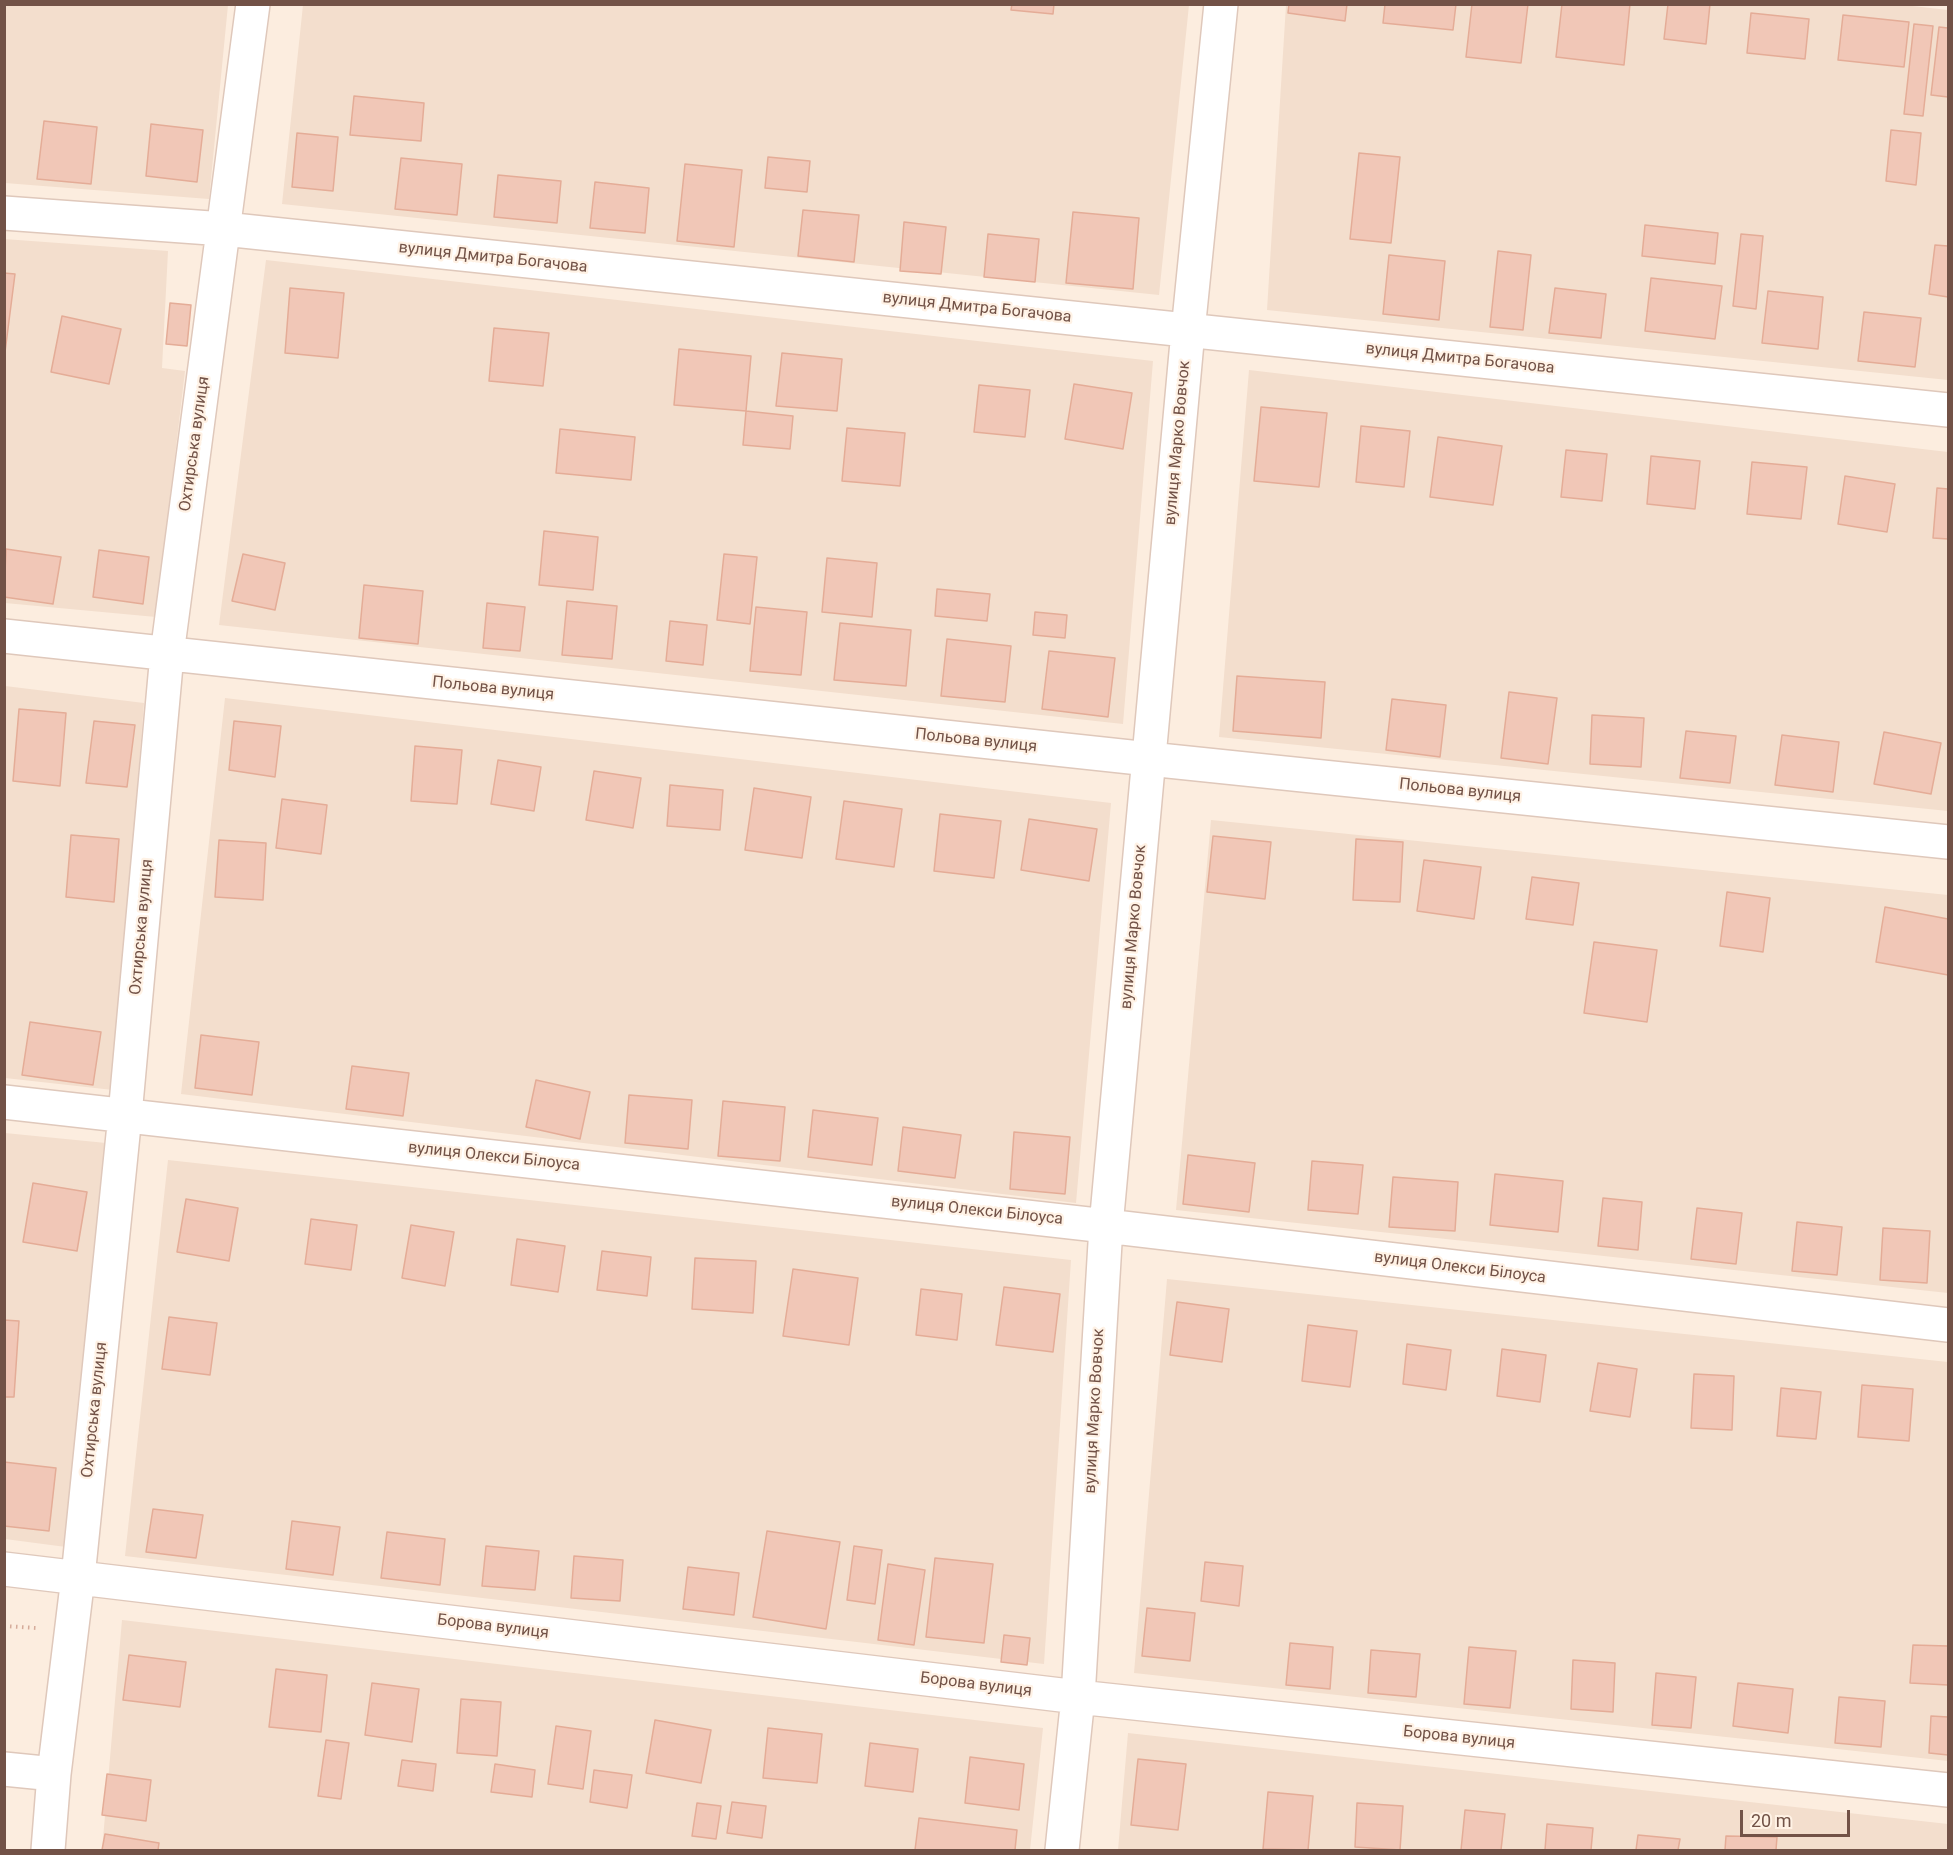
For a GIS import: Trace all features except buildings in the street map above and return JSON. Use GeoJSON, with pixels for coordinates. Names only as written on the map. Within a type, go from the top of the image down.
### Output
{"type":"FeatureCollection","features":[{"type":"Feature","properties":{"kind":"street","name":"Охтирська вулиця"},"geometry":{"type":"LineString","coordinates":[[48,1851],[54,1774],[78,1577],[125,1115],[167,654],[253,4]]}},
{"type":"Feature","properties":{"kind":"street","name":"вулиця Марко Вовчок"},"geometry":{"type":"LineString","coordinates":[[1062,1851],[1078,1697],[1106,1226],[1188,331],[1221,4]]}},
{"type":"Feature","properties":{"kind":"street","name":"вулиця Дмитра Богачова"},"geometry":{"type":"LineString","coordinates":[[4,213],[224,229],[1948,410]]}},
{"type":"Feature","properties":{"kind":"street","name":"Польова вулиця"},"geometry":{"type":"LineString","coordinates":[[4,636],[1948,842]]}},
{"type":"Feature","properties":{"kind":"street","name":"вулиця Олекси Білоуса"},"geometry":{"type":"LineString","coordinates":[[4,1102],[1106,1226],[1948,1325]]}},
{"type":"Feature","properties":{"kind":"street","name":"Борова вулиця"},"geometry":{"type":"LineString","coordinates":[[4,1569],[1078,1697],[1948,1790]]}},
{"type":"Feature","properties":{"kind":"street"},"geometry":{"type":"LineString","coordinates":[[4,1769],[54,1774]]}},
{"type":"Feature","properties":{"kind":"shaded area"},"geometry":{"type":"Polygon","coordinates":[[[1895,4],[1948,10],[1948,380],[1267,310],[1286,5],[1895,4]]]}},
{"type":"Feature","properties":{"kind":"shaded area"},"geometry":{"type":"Polygon","coordinates":[[[4,5],[228,5],[209,199],[5,183],[4,5]]]}},
{"type":"Feature","properties":{"kind":"shaded area"},"geometry":{"type":"Polygon","coordinates":[[[303,5],[1189,5],[1159,295],[282,204],[303,5]]]}},
{"type":"Feature","properties":{"kind":"shaded area"},"geometry":{"type":"Polygon","coordinates":[[[4,239],[168,251],[162,368],[185,371],[156,617],[5,603],[4,239]]]}},
{"type":"Feature","properties":{"kind":"shaded area"},"geometry":{"type":"Polygon","coordinates":[[[266,260],[1153,361],[1123,724],[219,625],[266,260]]]}},
{"type":"Feature","properties":{"kind":"shaded area"},"geometry":{"type":"Polygon","coordinates":[[[1249,370],[1948,452],[1948,811],[1219,737],[1249,370]]]}},
{"type":"Feature","properties":{"kind":"shaded area"},"geometry":{"type":"Polygon","coordinates":[[[5,686],[144,703],[113,1090],[5,1078],[5,686]]]}},
{"type":"Feature","properties":{"kind":"shaded area"},"geometry":{"type":"Polygon","coordinates":[[[225,698],[1111,803],[1076,1203],[181,1094],[225,698]]]}},
{"type":"Feature","properties":{"kind":"shaded area"},"geometry":{"type":"Polygon","coordinates":[[[1211,820],[1948,895],[1948,1293],[1176,1210],[1211,820]]]}},
{"type":"Feature","properties":{"kind":"shaded area"},"geometry":{"type":"Polygon","coordinates":[[[5,1133],[106,1143],[66,1547],[5,1539],[5,1133]]]}},
{"type":"Feature","properties":{"kind":"shaded area"},"geometry":{"type":"Polygon","coordinates":[[[168,1160],[1071,1260],[1044,1664],[125,1556],[168,1160]]]}},
{"type":"Feature","properties":{"kind":"shaded area"},"geometry":{"type":"Polygon","coordinates":[[[1167,1279],[1948,1362],[1948,1761],[1134,1673],[1167,1279]]]}},
{"type":"Feature","properties":{"kind":"shaded area"},"geometry":{"type":"Polygon","coordinates":[[[122,1620],[1043,1728],[1030,1850],[102,1850],[122,1620]]]}},
{"type":"Feature","properties":{"kind":"shaded area"},"geometry":{"type":"Polygon","coordinates":[[[1128,1733],[1948,1824],[1948,1850],[1118,1850],[1128,1733]]]}}]}
